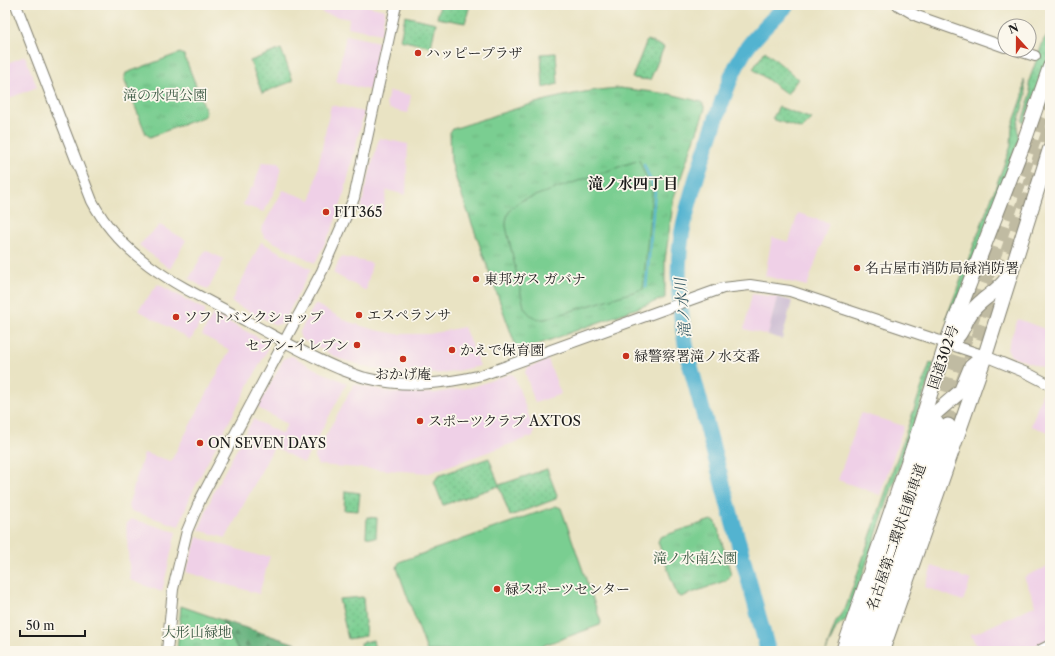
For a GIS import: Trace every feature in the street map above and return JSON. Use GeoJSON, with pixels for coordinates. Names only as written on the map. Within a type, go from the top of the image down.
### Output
{"type":"FeatureCollection","features":[{"type":"Feature","properties":{"kind":"highway","name":"国道302号"},"geometry":{"type":"LineString","coordinates":[[843,651],[915,442],[946,344],[1024,142],[1050,67]]}},
{"type":"Feature","properties":{"kind":"highway"},"geometry":{"type":"LineString","coordinates":[[882,651],[985,356],[1050,149]]}},
{"type":"Feature","properties":{"kind":"highway"},"geometry":{"type":"LineString","coordinates":[[946,344],[956,339],[973,309],[1002,286],[1011,273]]}},
{"type":"Feature","properties":{"kind":"highway"},"geometry":{"type":"LineString","coordinates":[[915,442],[932,416],[961,391],[971,367],[985,356]]}},
{"type":"Feature","properties":{"kind":"highway","name":"名古屋第二環状自動車道"},"geometry":{"type":"LineString","coordinates":[[855,651],[878,605],[942,424]]}},
{"type":"Feature","properties":{"kind":"highway","name":"名古屋第二環状自動車道"},"geometry":{"type":"LineString","coordinates":[[869,651],[878,605]]}},
{"type":"Feature","properties":{"kind":"main road"},"geometry":{"type":"LineString","coordinates":[[1042,651],[1050,647]]}},
{"type":"Feature","properties":{"kind":"street"},"geometry":{"type":"LineString","coordinates":[[16,5],[85,185],[105,222],[129,250],[155,271],[329,365],[366,378],[409,385],[442,383],[482,375],[680,303],[723,288],[740,285],[776,287],[985,356],[1029,374],[1050,385]]}},
{"type":"Feature","properties":{"kind":"street"},"geometry":{"type":"LineString","coordinates":[[167,651],[173,589],[187,531],[209,480],[322,271],[354,198],[396,5]]}},
{"type":"Feature","properties":{"kind":"street"},"geometry":{"type":"LineString","coordinates":[[898,5],[917,16],[997,43]]}},
{"type":"Feature","properties":{"kind":"shaded area"},"geometry":{"type":"Polygon","coordinates":[[[324,5],[363,5],[385,10],[381,34],[348,27],[349,19],[322,13],[324,5]]]}},
{"type":"Feature","properties":{"kind":"shaded area"},"geometry":{"type":"Polygon","coordinates":[[[346,35],[379,42],[369,90],[336,82],[346,35]]]}},
{"type":"Feature","properties":{"kind":"shaded area"},"geometry":{"type":"Polygon","coordinates":[[[25,56],[37,87],[5,100],[5,64],[25,56]]]}},
{"type":"Feature","properties":{"kind":"shaded area"},"geometry":{"type":"Polygon","coordinates":[[[389,91],[411,95],[408,113],[389,109],[386,104],[389,91]]]}},
{"type":"Feature","properties":{"kind":"shaded area"},"geometry":{"type":"Polygon","coordinates":[[[331,105],[364,112],[343,198],[333,227],[315,263],[264,237],[261,230],[283,190],[311,200],[331,105]]]}},
{"type":"Feature","properties":{"kind":"shaded area"},"geometry":{"type":"Polygon","coordinates":[[[379,138],[408,144],[406,195],[387,190],[382,214],[360,210],[379,138]]]}},
{"type":"Feature","properties":{"kind":"shaded area"},"geometry":{"type":"Polygon","coordinates":[[[262,162],[278,163],[281,167],[276,188],[264,212],[243,205],[248,192],[251,187],[253,188],[262,162]]]}},
{"type":"Feature","properties":{"kind":"shaded area"},"geometry":{"type":"Polygon","coordinates":[[[798,213],[829,223],[807,286],[765,276],[772,237],[789,242],[798,213]]]}},
{"type":"Feature","properties":{"kind":"shaded area"},"geometry":{"type":"Polygon","coordinates":[[[160,225],[186,240],[170,269],[139,245],[160,225]]]}},
{"type":"Feature","properties":{"kind":"shaded area"},"geometry":{"type":"Polygon","coordinates":[[[261,242],[311,269],[283,323],[276,325],[231,302],[261,242]]]}},
{"type":"Feature","properties":{"kind":"shaded area"},"geometry":{"type":"Polygon","coordinates":[[[205,250],[224,259],[208,290],[189,279],[205,250]]]}},
{"type":"Feature","properties":{"kind":"shaded area"},"geometry":{"type":"Polygon","coordinates":[[[341,257],[372,263],[366,291],[333,273],[341,257]]]}},
{"type":"Feature","properties":{"kind":"shaded area"},"geometry":{"type":"Polygon","coordinates":[[[158,284],[205,310],[205,314],[191,340],[138,310],[158,284]]]}},
{"type":"Feature","properties":{"kind":"shaded area"},"geometry":{"type":"Polygon","coordinates":[[[752,294],[777,297],[768,335],[744,329],[752,294]]]}},
{"type":"Feature","properties":{"kind":"shaded area"},"geometry":{"type":"Polygon","coordinates":[[[777,297],[792,301],[782,339],[768,335],[777,297]]]}},
{"type":"Feature","properties":{"kind":"shaded area"},"geometry":{"type":"Polygon","coordinates":[[[315,304],[349,322],[375,330],[396,334],[429,334],[464,327],[480,366],[447,373],[408,375],[373,369],[340,359],[301,339],[299,333],[315,304]]]}},
{"type":"Feature","properties":{"kind":"shaded area"},"geometry":{"type":"Polygon","coordinates":[[[213,314],[265,341],[268,349],[205,467],[191,495],[179,526],[131,511],[128,506],[144,453],[171,461],[230,350],[202,335],[213,314]]]}},
{"type":"Feature","properties":{"kind":"shaded area"},"geometry":{"type":"Polygon","coordinates":[[[1018,319],[1050,331],[1050,351],[1044,368],[1011,356],[1007,348],[1018,319]]]}},
{"type":"Feature","properties":{"kind":"shaded area"},"geometry":{"type":"Polygon","coordinates":[[[292,356],[319,371],[347,383],[304,463],[274,447],[226,538],[199,530],[214,491],[253,419],[282,434],[287,424],[258,408],[284,358],[292,356]]]}},
{"type":"Feature","properties":{"kind":"shaded area"},"geometry":{"type":"Polygon","coordinates":[[[548,360],[561,394],[535,403],[525,372],[527,368],[548,360]]]}},
{"type":"Feature","properties":{"kind":"shaded area"},"geometry":{"type":"Polygon","coordinates":[[[510,374],[514,375],[534,431],[533,436],[429,473],[318,465],[314,457],[354,384],[395,393],[435,393],[472,387],[510,374]]]}},
{"type":"Feature","properties":{"kind":"shaded area"},"geometry":{"type":"Polygon","coordinates":[[[1043,391],[1050,396],[1049,432],[1031,426],[1043,391]]]}},
{"type":"Feature","properties":{"kind":"shaded area"},"geometry":{"type":"Polygon","coordinates":[[[861,413],[904,426],[880,495],[838,480],[861,413]]]}},
{"type":"Feature","properties":{"kind":"shaded area"},"geometry":{"type":"Polygon","coordinates":[[[132,519],[176,532],[162,592],[130,580],[126,524],[132,519]]]}},
{"type":"Feature","properties":{"kind":"shaded area"},"geometry":{"type":"Polygon","coordinates":[[[197,537],[260,556],[270,556],[259,594],[186,572],[197,537]]]}},
{"type":"Feature","properties":{"kind":"shaded area"},"geometry":{"type":"Polygon","coordinates":[[[1050,565],[1050,638],[1024,651],[971,651],[977,648],[970,633],[974,634],[1036,605],[1024,577],[1050,565]]]}},
{"type":"Feature","properties":{"kind":"shaded area"},"geometry":{"type":"Polygon","coordinates":[[[932,566],[971,580],[963,601],[925,587],[932,566]]]}},
{"type":"Feature","properties":{"kind":"green space"},"geometry":{"type":"Polygon","coordinates":[[[440,5],[470,5],[465,23],[437,18],[440,5]]]}},
{"type":"Feature","properties":{"kind":"green space"},"geometry":{"type":"Polygon","coordinates":[[[405,16],[436,23],[431,47],[400,40],[405,16]]]}},
{"type":"Feature","properties":{"kind":"green space"},"geometry":{"type":"Polygon","coordinates":[[[1050,34],[1050,53],[1024,123],[1022,121],[1031,94],[1029,86],[1030,78],[1044,39],[1050,34]]]}},
{"type":"Feature","properties":{"kind":"green space"},"geometry":{"type":"Polygon","coordinates":[[[647,40],[664,47],[650,80],[632,78],[647,40]]]}},
{"type":"Feature","properties":{"kind":"green space"},"geometry":{"type":"Polygon","coordinates":[[[281,49],[293,81],[262,93],[250,61],[281,49]]]}},
{"type":"Feature","properties":{"kind":"green space"},"geometry":{"type":"Polygon","coordinates":[[[765,51],[798,79],[787,94],[753,69],[765,51]]]}},
{"type":"Feature","properties":{"kind":"green space","name":"滝の水西公園"},"geometry":{"type":"Polygon","coordinates":[[[180,53],[184,55],[206,111],[205,116],[150,137],[146,134],[124,79],[126,73],[180,53]]]}},
{"type":"Feature","properties":{"kind":"green space"},"geometry":{"type":"Polygon","coordinates":[[[556,53],[558,84],[543,88],[541,54],[556,53]]]}},
{"type":"Feature","properties":{"kind":"green space"},"geometry":{"type":"Polygon","coordinates":[[[1024,79],[1026,95],[1017,126],[1019,139],[950,321],[946,319],[1011,146],[1012,127],[1023,96],[1024,79]]]}},
{"type":"Feature","properties":{"kind":"green space"},"geometry":{"type":"Polygon","coordinates":[[[619,88],[670,94],[702,102],[705,109],[674,197],[665,260],[665,298],[523,350],[516,347],[456,179],[451,161],[450,132],[453,129],[534,103],[597,90],[619,88]]]}},
{"type":"Feature","properties":{"kind":"green space"},"geometry":{"type":"Polygon","coordinates":[[[779,107],[812,119],[802,129],[772,119],[779,107]]]}},
{"type":"Feature","properties":{"kind":"green space"},"geometry":{"type":"Polygon","coordinates":[[[639,160],[652,192],[643,289],[545,319],[538,319],[533,316],[524,307],[506,226],[509,212],[520,201],[639,160]]]}},
{"type":"Feature","properties":{"kind":"green space"},"geometry":{"type":"Polygon","coordinates":[[[930,363],[934,364],[848,618],[837,626],[826,651],[836,621],[846,607],[930,363]]]}},
{"type":"Feature","properties":{"kind":"green space"},"geometry":{"type":"Polygon","coordinates":[[[489,458],[499,485],[547,469],[557,495],[556,499],[510,516],[499,486],[443,505],[434,482],[438,476],[489,458]]]}},
{"type":"Feature","properties":{"kind":"green space"},"geometry":{"type":"Polygon","coordinates":[[[345,491],[360,493],[358,511],[344,510],[345,491]]]}},
{"type":"Feature","properties":{"kind":"green space","name":"緑スポーツセンター"},"geometry":{"type":"Polygon","coordinates":[[[556,506],[561,508],[601,622],[600,625],[528,651],[427,651],[397,568],[399,562],[556,506]]]}},
{"type":"Feature","properties":{"kind":"green space"},"geometry":{"type":"Polygon","coordinates":[[[367,517],[377,518],[376,538],[366,537],[367,517]]]}},
{"type":"Feature","properties":{"kind":"green space","name":"滝ノ水南公園"},"geometry":{"type":"Polygon","coordinates":[[[711,520],[716,522],[731,574],[727,580],[681,597],[677,595],[658,542],[660,537],[711,520]]]}},
{"type":"Feature","properties":{"kind":"green space"},"geometry":{"type":"Polygon","coordinates":[[[363,597],[366,636],[348,639],[339,599],[363,597]]]}},
{"type":"Feature","properties":{"kind":"green space","name":"大形山緑地"},"geometry":{"type":"Polygon","coordinates":[[[181,606],[221,620],[239,651],[177,651],[181,606]]]}},
{"type":"Feature","properties":{"kind":"green space"},"geometry":{"type":"Polygon","coordinates":[[[221,620],[312,649],[313,651],[239,651],[221,620]]]}},
{"type":"Feature","properties":{"kind":"green space"},"geometry":{"type":"Polygon","coordinates":[[[373,640],[375,651],[362,651],[361,643],[373,640]]]}},
{"type":"Feature","properties":{"kind":"waterway","name":"滝ノ水川"},"geometry":{"type":"LineString","coordinates":[[768,651],[688,357],[679,295],[679,264],[682,233],[692,193],[730,79],[749,45],[764,27],[787,5]]}},
{"type":"Feature","properties":{"kind":"waterway"},"geometry":{"type":"LineString","coordinates":[[644,165],[655,191],[646,287]]}},
{"type":"Feature","properties":{"kind":"tunnel"},"geometry":{"type":"LineString","coordinates":[[939,414],[1050,92]]}},
{"type":"Feature","properties":{"kind":"tunnel"},"geometry":{"type":"LineString","coordinates":[[948,426],[1050,129]]}},
{"type":"Feature","properties":{"kind":"place","name":"ハッピープラザ"},"geometry":{"type":"Point","coordinates":[418,53]}},
{"type":"Feature","properties":{"kind":"place","name":"FIT365"},"geometry":{"type":"Point","coordinates":[326,212]}},
{"type":"Feature","properties":{"kind":"place","name":"名古屋市消防局緑消防署"},"geometry":{"type":"Point","coordinates":[857,268]}},
{"type":"Feature","properties":{"kind":"place","name":"東邦ガス ガバナ"},"geometry":{"type":"Point","coordinates":[476,279]}},
{"type":"Feature","properties":{"kind":"place","name":"エスペランサ"},"geometry":{"type":"Point","coordinates":[359,315]}},
{"type":"Feature","properties":{"kind":"place","name":"ソフトバンクショップ"},"geometry":{"type":"Point","coordinates":[176,317]}},
{"type":"Feature","properties":{"kind":"place","name":"セブン-イレブン"},"geometry":{"type":"Point","coordinates":[357,345]}},
{"type":"Feature","properties":{"kind":"place","name":"かえで保育園"},"geometry":{"type":"Point","coordinates":[452,350]}},
{"type":"Feature","properties":{"kind":"place","name":"緑警察署滝ノ水交番"},"geometry":{"type":"Point","coordinates":[626,356]}},
{"type":"Feature","properties":{"kind":"place","name":"おかげ庵"},"geometry":{"type":"Point","coordinates":[403,359]}},
{"type":"Feature","properties":{"kind":"place","name":"スポーツクラブ AXTOS"},"geometry":{"type":"Point","coordinates":[420,421]}},
{"type":"Feature","properties":{"kind":"place","name":"ON SEVEN DAYS"},"geometry":{"type":"Point","coordinates":[200,443]}},
{"type":"Feature","properties":{"kind":"place","name":"緑スポーツセンター"},"geometry":{"type":"Point","coordinates":[497,589]}},
{"type":"Feature","properties":{"kind":"district","name":"滝ノ水四丁目"},"geometry":{"type":"Point","coordinates":[633,184]}}]}
